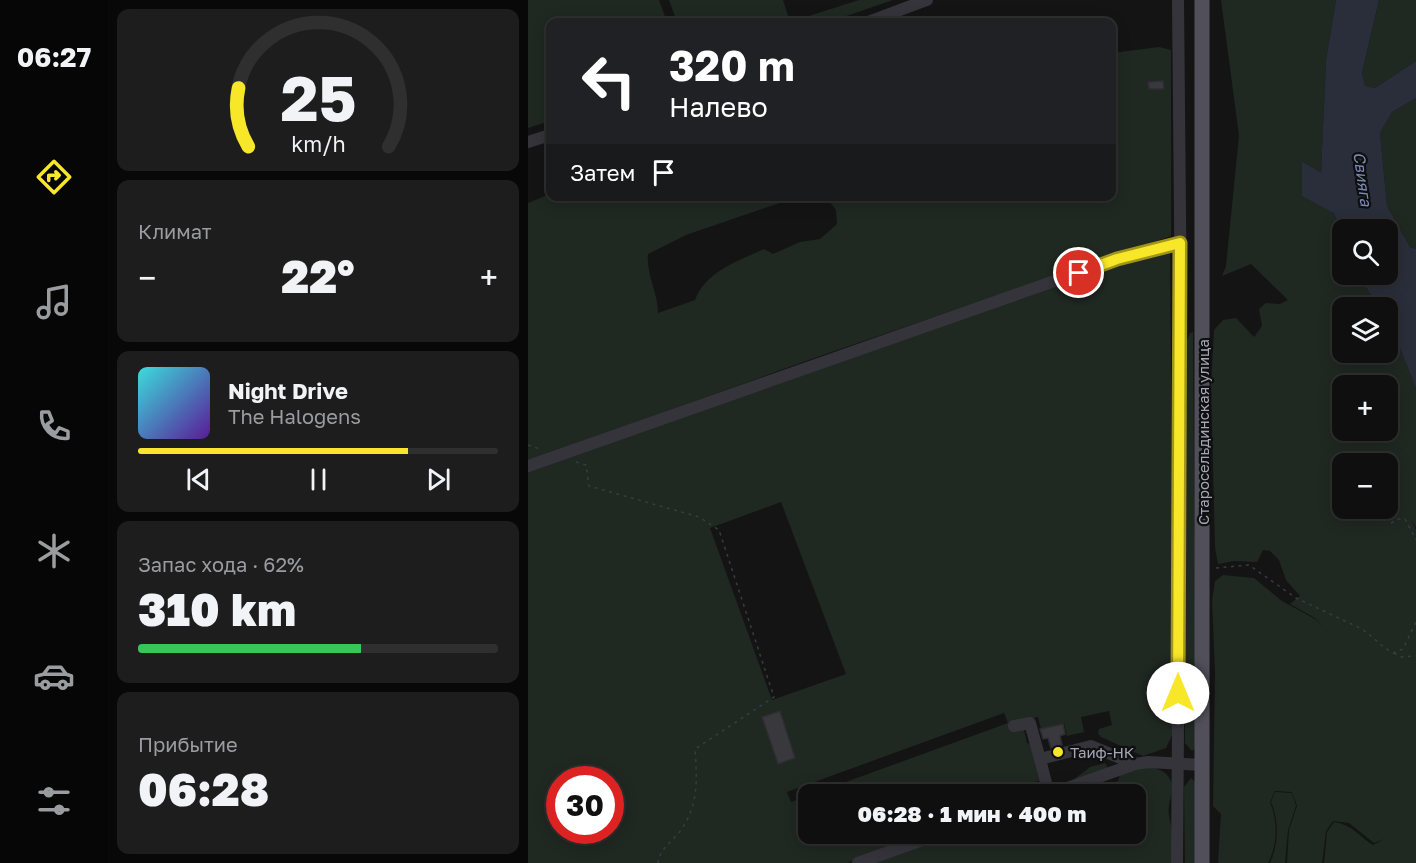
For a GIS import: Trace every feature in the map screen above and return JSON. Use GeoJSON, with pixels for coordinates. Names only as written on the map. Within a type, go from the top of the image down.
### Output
{"type":"FeatureCollection","features":[{"type":"Feature","properties":{"kind":"main road","name":"Старосельдинская улица"},"geometry":{"type":"LineString","coordinates":[[1202,0],[1203,863]]}},
{"type":"Feature","properties":{"kind":"street"},"geometry":{"type":"LineString","coordinates":[[879,18],[927,0]]}},
{"type":"Feature","properties":{"kind":"street"},"geometry":{"type":"LineString","coordinates":[[1177,863],[1180,243],[1178,0]]}},
{"type":"Feature","properties":{"kind":"street"},"geometry":{"type":"LineString","coordinates":[[528,142],[546,136]]}},
{"type":"Feature","properties":{"kind":"street"},"geometry":{"type":"LineString","coordinates":[[528,466],[1117,259],[1180,243]]}},
{"type":"Feature","properties":{"kind":"street"},"geometry":{"type":"LineString","coordinates":[[1014,726],[1030,723],[1046,784]]}},
{"type":"Feature","properties":{"kind":"street"},"geometry":{"type":"LineString","coordinates":[[1040,759],[1091,746],[1135,764]]}},
{"type":"Feature","properties":{"kind":"street"},"geometry":{"type":"LineString","coordinates":[[1079,784],[1135,764],[1203,765]]}},
{"type":"Feature","properties":{"kind":"street"},"geometry":{"type":"LineString","coordinates":[[858,863],[911,844]]}},
{"type":"Feature","properties":{"kind":"path"},"geometry":{"type":"LineString","coordinates":[[528,445],[557,455]]}},
{"type":"Feature","properties":{"kind":"path"},"geometry":{"type":"LineString","coordinates":[[576,462],[586,465],[589,486],[699,517],[719,530],[774,697],[695,749],[698,790],[691,812],[681,830],[659,853],[658,863]]}},
{"type":"Feature","properties":{"kind":"path"},"geometry":{"type":"LineString","coordinates":[[1391,523],[1398,519],[1405,519],[1416,540]]}},
{"type":"Feature","properties":{"kind":"path"},"geometry":{"type":"LineString","coordinates":[[1203,567],[1249,565],[1296,598],[1360,628],[1380,646],[1401,657],[1416,656]]}},
{"type":"Feature","properties":{"kind":"path"},"geometry":{"type":"LineString","coordinates":[[1393,653],[1403,649],[1416,622]]}},
{"type":"Feature","properties":{"kind":"shaded area"},"geometry":{"type":"Polygon","coordinates":[[[528,0],[659,0],[666,18],[546,18],[546,122],[528,128],[528,0]]]}},
{"type":"Feature","properties":{"kind":"shaded area"},"geometry":{"type":"Polygon","coordinates":[[[669,0],[783,0],[789,18],[676,18],[669,0]]]}},
{"type":"Feature","properties":{"kind":"shaded area"},"geometry":{"type":"Polygon","coordinates":[[[859,0],[893,0],[841,18],[803,18],[859,0]]]}},
{"type":"Feature","properties":{"kind":"shaded area"},"geometry":{"type":"Polygon","coordinates":[[[1221,0],[1336,0],[1326,60],[1321,174],[1303,161],[1336,219],[1332,219],[1332,285],[1365,285],[1372,297],[1332,297],[1332,363],[1398,363],[1398,344],[1416,388],[1416,528],[1410,517],[1416,530],[1416,863],[1324,863],[1327,832],[1334,822],[1350,828],[1373,845],[1384,839],[1374,843],[1349,823],[1333,821],[1326,831],[1322,863],[1287,863],[1289,830],[1297,806],[1292,792],[1275,791],[1270,802],[1276,825],[1275,840],[1268,863],[1218,863],[1221,814],[1213,806],[1215,672],[1212,601],[1215,581],[1223,575],[1254,578],[1282,601],[1315,619],[1322,626],[1315,618],[1290,604],[1300,596],[1286,580],[1279,560],[1270,551],[1263,550],[1257,562],[1234,561],[1218,564],[1215,548],[1211,384],[1214,330],[1223,320],[1236,318],[1254,337],[1262,326],[1259,309],[1266,303],[1280,304],[1288,300],[1251,264],[1222,276],[1226,266],[1239,136],[1221,0]]]}},
{"type":"Feature","properties":{"kind":"shaded area"},"geometry":{"type":"Polygon","coordinates":[[[1379,0],[1416,0],[1416,61],[1375,88],[1365,86],[1362,73],[1379,0]]]}},
{"type":"Feature","properties":{"kind":"shaded area"},"geometry":{"type":"Polygon","coordinates":[[[1159,47],[1171,50],[1171,236],[820,356],[528,461],[528,203],[546,196],[546,201],[785,201],[686,235],[648,254],[658,313],[695,300],[700,290],[715,274],[744,258],[764,249],[773,254],[800,242],[820,239],[837,224],[836,210],[829,201],[1116,201],[1116,52],[1159,47]]]}},
{"type":"Feature","properties":{"kind":"shaded area"},"geometry":{"type":"Polygon","coordinates":[[[1416,98],[1416,249],[1410,247],[1398,226],[1398,219],[1394,219],[1387,206],[1380,133],[1392,112],[1416,98]]]}},
{"type":"Feature","properties":{"kind":"shaded area"},"geometry":{"type":"Polygon","coordinates":[[[1170,250],[1173,733],[1166,748],[1143,756],[1101,737],[1098,733],[1099,729],[1112,725],[1109,711],[1081,717],[1084,732],[1067,736],[1064,723],[1041,729],[1038,717],[1012,723],[1024,730],[1027,743],[1031,744],[1039,781],[1023,784],[840,784],[1008,723],[1004,713],[809,784],[798,784],[798,788],[787,792],[791,802],[798,800],[798,844],[900,844],[847,863],[528,863],[528,471],[1117,262],[1170,250]],[[781,502],[710,528],[772,700],[846,674],[781,502]]]}},
{"type":"Feature","properties":{"kind":"shaded area"},"geometry":{"type":"Polygon","coordinates":[[[1193,332],[1196,748],[1192,751],[1185,743],[1185,363],[1186,343],[1190,333],[1193,332]]]}},
{"type":"Feature","properties":{"kind":"shaded area"},"geometry":{"type":"Polygon","coordinates":[[[1105,763],[1108,768],[1072,781],[1090,767],[1105,763]]]}},
{"type":"Feature","properties":{"kind":"shaded area"},"geometry":{"type":"Polygon","coordinates":[[[1149,766],[1160,770],[1170,779],[1172,789],[1169,811],[1173,863],[874,863],[927,844],[1146,844],[1146,784],[1110,784],[1118,781],[1120,775],[1149,766]]]}},
{"type":"Feature","properties":{"kind":"shaded area"},"geometry":{"type":"Polygon","coordinates":[[[1191,778],[1196,783],[1196,863],[1185,863],[1184,787],[1191,778]]]}},
{"type":"Feature","properties":{"kind":"shaded area"},"geometry":{"type":"Polygon","coordinates":[[[1275,792],[1292,793],[1296,806],[1288,830],[1285,863],[1270,863],[1277,832],[1271,802],[1275,792]]]}},
{"type":"Feature","properties":{"kind":"water","name":"Свияга"},"geometry":{"type":"Polygon","coordinates":[[[1336,0],[1379,0],[1362,73],[1365,86],[1375,88],[1416,61],[1416,98],[1392,112],[1380,133],[1387,206],[1394,219],[1336,219],[1334,213],[1302,196],[1302,161],[1321,173],[1326,60],[1336,0]]]}},
{"type":"Feature","properties":{"kind":"water"},"geometry":{"type":"Polygon","coordinates":[[[1398,226],[1410,247],[1416,249],[1416,388],[1398,344],[1398,297],[1372,297],[1365,285],[1398,285],[1398,226]]]}},
{"type":"Feature","properties":{"kind":"building"},"geometry":{"type":"Polygon","coordinates":[[[1163,81],[1164,89],[1149,89],[1148,82],[1163,81]]]}},
{"type":"Feature","properties":{"kind":"building"},"geometry":{"type":"Polygon","coordinates":[[[780,711],[795,758],[778,764],[762,717],[780,711]]]}},
{"type":"Feature","properties":{"kind":"building"},"geometry":{"type":"Polygon","coordinates":[[[1063,724],[1065,734],[1060,736],[1062,745],[1051,748],[1048,738],[1043,739],[1040,729],[1063,724]]]}},
{"type":"Feature","properties":{"kind":"place","name":"Таиф-НК"},"geometry":{"type":"Point","coordinates":[1058,752]}},
{"type":"Feature","properties":{"kind":"route"},"geometry":{"type":"LineString","coordinates":[[1079,273],[1117,259],[1161,250],[1180,243],[1178,693]]}}]}
